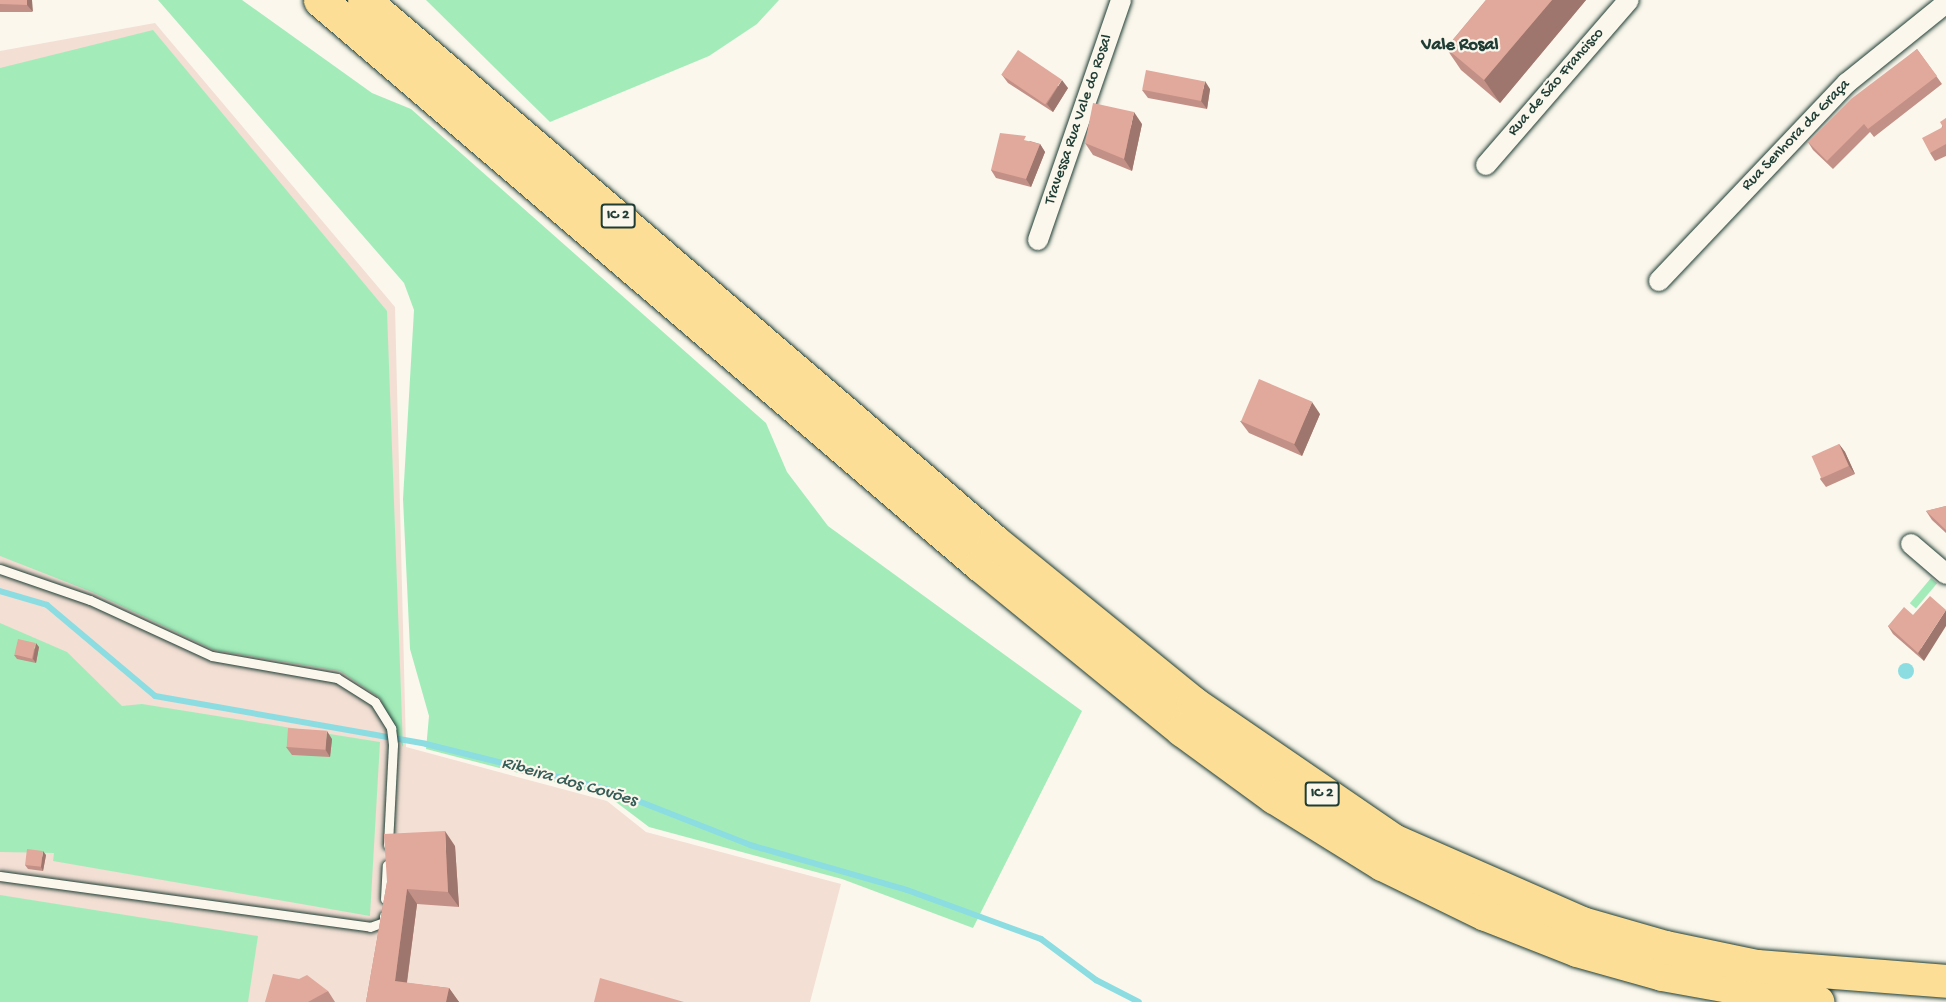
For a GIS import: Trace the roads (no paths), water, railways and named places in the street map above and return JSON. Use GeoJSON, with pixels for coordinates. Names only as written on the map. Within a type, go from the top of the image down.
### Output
{"type":"FeatureCollection","features":[{"type":"Feature","properties":{"kind":"highway","name":"IC 2"},"geometry":{"type":"LineString","coordinates":[[320,0],[417,64],[800,389],[1182,730],[1274,797],[1382,864],[1485,914],[1577,950],[1696,982],[1818,1002]]}},
{"type":"Feature","properties":{"kind":"highway","name":"IC 2"},"geometry":{"type":"LineString","coordinates":[[364,0],[417,64]]}},
{"type":"Feature","properties":{"kind":"highway","name":"IC 2"},"geometry":{"type":"LineString","coordinates":[[800,389],[994,541],[1193,703],[1393,840],[1582,923],[1665,947],[1757,966],[1946,981]]}},
{"type":"Feature","properties":{"kind":"street","name":"Travessa Rua Vale do Rosal"},"geometry":{"type":"LineString","coordinates":[[1038,240],[1121,0]]}},
{"type":"Feature","properties":{"kind":"street","name":"Rua de São Francisco"},"geometry":{"type":"LineString","coordinates":[[1486,165],[1629,0]]}},
{"type":"Feature","properties":{"kind":"street","name":"Rua Senhora da Graça"},"geometry":{"type":"LineString","coordinates":[[1659,281],[1847,83],[1946,3]]}},
{"type":"Feature","properties":{"kind":"street"},"geometry":{"type":"LineString","coordinates":[[1911,544],[1946,574]]}},
{"type":"Feature","properties":{"kind":"lane"},"geometry":{"type":"LineString","coordinates":[[0,569],[90,600],[212,656],[337,678],[375,702],[391,728],[393,745],[384,922],[370,927],[0,876]]}},
{"type":"Feature","properties":{"kind":"water"},"geometry":{"type":"Polygon","coordinates":[[[1903,663],[1909,663],[1914,671],[1912,677],[1903,679],[1898,674],[1898,668],[1903,663]]]}},
{"type":"Feature","properties":{"kind":"waterway","name":"Ribeira dos Covões"},"geometry":{"type":"LineString","coordinates":[[0,591],[47,605],[155,696],[426,744],[610,790],[750,845],[907,890],[1041,939],[1096,980],[1139,1002]]}},
{"type":"Feature","properties":{"kind":"district","name":"Vale Rosal"},"geometry":{"type":"Point","coordinates":[1460,46]}}]}
